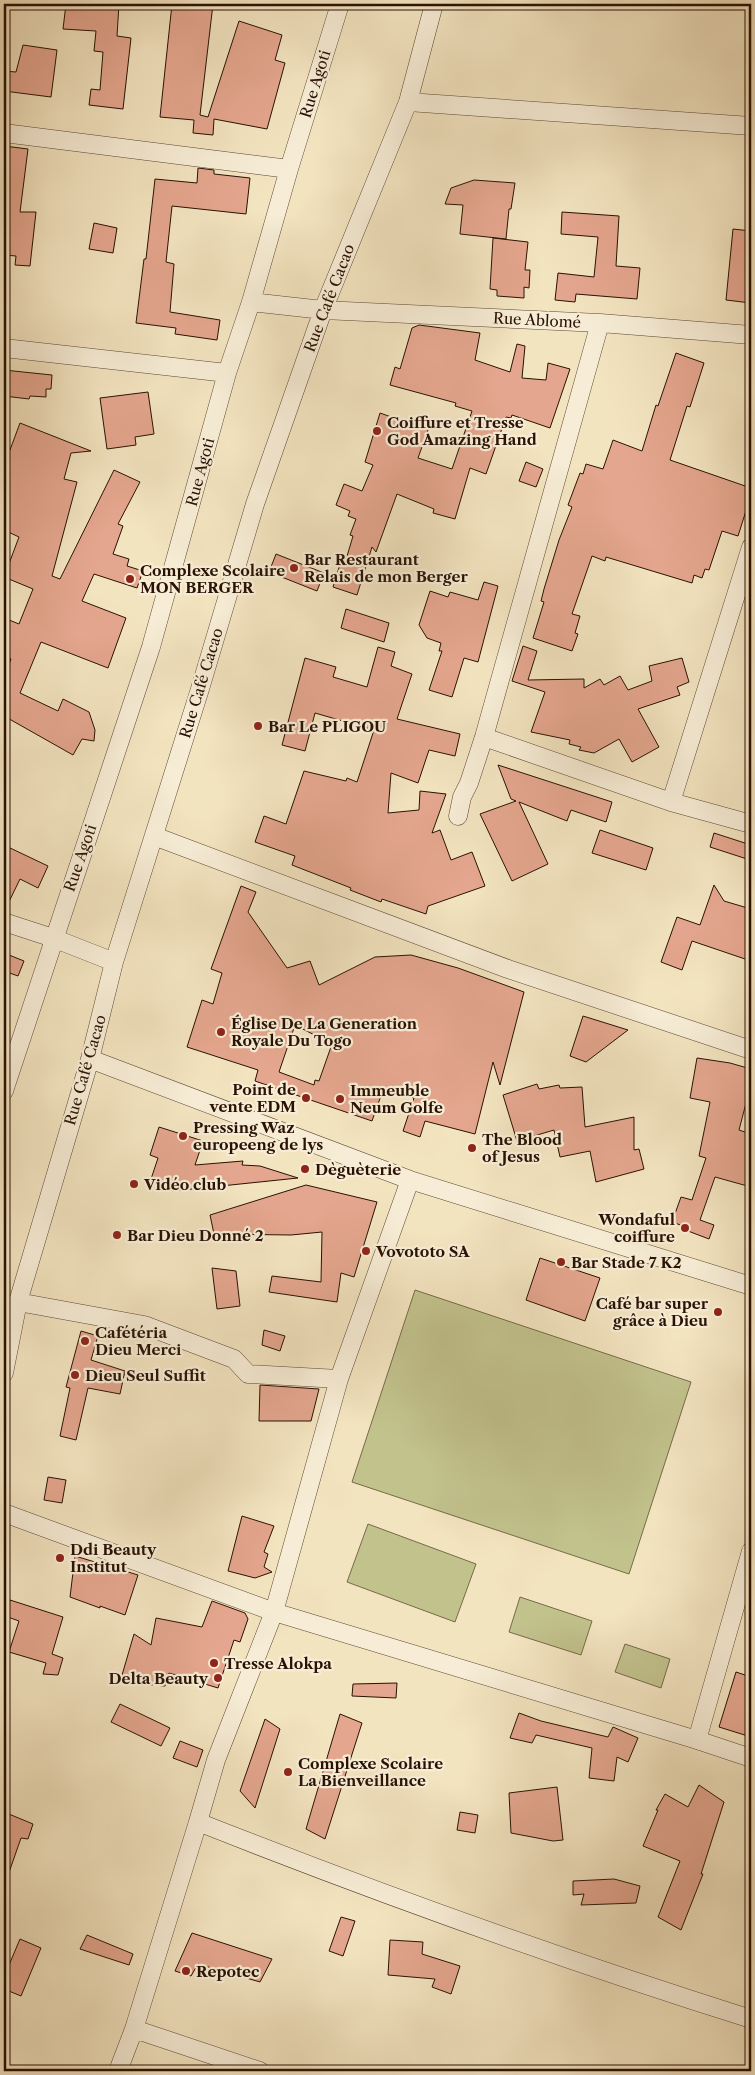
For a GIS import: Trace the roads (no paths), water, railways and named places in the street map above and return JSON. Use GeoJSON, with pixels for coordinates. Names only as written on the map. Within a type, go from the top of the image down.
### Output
{"type":"FeatureCollection","features":[{"type":"Feature","properties":{"kind":"street","name":"Rue Agoti"},"geometry":{"type":"LineString","coordinates":[[4,1091],[53,938],[151,647],[227,374],[251,302],[289,169],[340,4]]}},
{"type":"Feature","properties":{"kind":"street","name":"Rue Café Cacao"},"geometry":{"type":"LineString","coordinates":[[4,1373],[18,1302],[90,1059],[114,962],[255,504],[323,310],[408,102],[434,4]]}},
{"type":"Feature","properties":{"kind":"street"},"geometry":{"type":"LineString","coordinates":[[408,102],[751,126]]}},
{"type":"Feature","properties":{"kind":"street"},"geometry":{"type":"LineString","coordinates":[[4,133],[289,169]]}},
{"type":"Feature","properties":{"kind":"street","name":"Rue Ablomé"},"geometry":{"type":"LineString","coordinates":[[251,302],[323,310],[600,323],[751,335]]}},
{"type":"Feature","properties":{"kind":"street"},"geometry":{"type":"LineString","coordinates":[[458,816],[462,797],[469,783],[484,737],[600,323]]}},
{"type":"Feature","properties":{"kind":"street"},"geometry":{"type":"LineString","coordinates":[[4,348],[227,374]]}},
{"type":"Feature","properties":{"kind":"street"},"geometry":{"type":"LineString","coordinates":[[671,802],[751,547]]}},
{"type":"Feature","properties":{"kind":"street"},"geometry":{"type":"LineString","coordinates":[[484,737],[671,802],[751,824]]}},
{"type":"Feature","properties":{"kind":"street"},"geometry":{"type":"LineString","coordinates":[[154,836],[508,969],[751,1050]]}},
{"type":"Feature","properties":{"kind":"street"},"geometry":{"type":"LineString","coordinates":[[4,922],[53,938],[114,962]]}},
{"type":"Feature","properties":{"kind":"street"},"geometry":{"type":"LineString","coordinates":[[90,1059],[410,1180],[751,1286]]}},
{"type":"Feature","properties":{"kind":"street"},"geometry":{"type":"LineString","coordinates":[[118,2071],[134,2028],[216,1760],[274,1612],[339,1379],[410,1180]]}},
{"type":"Feature","properties":{"kind":"street"},"geometry":{"type":"LineString","coordinates":[[18,1302],[144,1326],[234,1359],[248,1374],[339,1379]]}},
{"type":"Feature","properties":{"kind":"street"},"geometry":{"type":"LineString","coordinates":[[4,1513],[274,1612],[751,1758]]}},
{"type":"Feature","properties":{"kind":"street"},"geometry":{"type":"LineString","coordinates":[[697,1740],[751,1551]]}},
{"type":"Feature","properties":{"kind":"street"},"geometry":{"type":"LineString","coordinates":[[198,1822],[341,1879],[652,1988],[751,2019]]}},
{"type":"Feature","properties":{"kind":"street"},"geometry":{"type":"LineString","coordinates":[[134,2028],[260,2071]]}},
{"type":"Feature","properties":{"kind":"place","name":"Coiffure et Tresse God Amazing Hand"},"geometry":{"type":"Point","coordinates":[377,431]}},
{"type":"Feature","properties":{"kind":"place","name":"Bar Restaurant Relais de mon Berger"},"geometry":{"type":"Point","coordinates":[294,568]}},
{"type":"Feature","properties":{"kind":"place","name":"Complexe Scolaire MON BERGER"},"geometry":{"type":"Point","coordinates":[130,579]}},
{"type":"Feature","properties":{"kind":"place","name":"Bar Le PLIGOU"},"geometry":{"type":"Point","coordinates":[258,726]}},
{"type":"Feature","properties":{"kind":"place","name":"Église De La Generation Royale Du Togo"},"geometry":{"type":"Point","coordinates":[221,1032]}},
{"type":"Feature","properties":{"kind":"place","name":"Point de vente EDM"},"geometry":{"type":"Point","coordinates":[306,1098]}},
{"type":"Feature","properties":{"kind":"place","name":"Immeuble Neum Golfe"},"geometry":{"type":"Point","coordinates":[340,1099]}},
{"type":"Feature","properties":{"kind":"place","name":"Pressing Waz europeeng de lys"},"geometry":{"type":"Point","coordinates":[183,1136]}},
{"type":"Feature","properties":{"kind":"place","name":"The Blood of Jesus"},"geometry":{"type":"Point","coordinates":[472,1148]}},
{"type":"Feature","properties":{"kind":"place","name":"Dèguèterie"},"geometry":{"type":"Point","coordinates":[305,1169]}},
{"type":"Feature","properties":{"kind":"place","name":"Vidéo club"},"geometry":{"type":"Point","coordinates":[134,1184]}},
{"type":"Feature","properties":{"kind":"place","name":"Wondaful coiffure"},"geometry":{"type":"Point","coordinates":[685,1228]}},
{"type":"Feature","properties":{"kind":"place","name":"Bar Dieu Donné 2"},"geometry":{"type":"Point","coordinates":[117,1235]}},
{"type":"Feature","properties":{"kind":"place","name":"Vovototo SA"},"geometry":{"type":"Point","coordinates":[366,1251]}},
{"type":"Feature","properties":{"kind":"place","name":"Bar Stade 7 K2"},"geometry":{"type":"Point","coordinates":[561,1262]}},
{"type":"Feature","properties":{"kind":"place","name":"Café bar super grâce à Dieu"},"geometry":{"type":"Point","coordinates":[718,1312]}},
{"type":"Feature","properties":{"kind":"place","name":"Cafétéria Dieu Merci"},"geometry":{"type":"Point","coordinates":[85,1341]}},
{"type":"Feature","properties":{"kind":"place","name":"Dieu Seul Suffit"},"geometry":{"type":"Point","coordinates":[75,1375]}},
{"type":"Feature","properties":{"kind":"place","name":"Ddi Beauty Institut"},"geometry":{"type":"Point","coordinates":[60,1558]}},
{"type":"Feature","properties":{"kind":"place","name":"Tresse Alokpa"},"geometry":{"type":"Point","coordinates":[214,1663]}},
{"type":"Feature","properties":{"kind":"place","name":"Delta Beauty"},"geometry":{"type":"Point","coordinates":[218,1678]}},
{"type":"Feature","properties":{"kind":"place","name":"Complexe Scolaire La Bienveillance"},"geometry":{"type":"Point","coordinates":[288,1772]}},
{"type":"Feature","properties":{"kind":"place","name":"Repotec"},"geometry":{"type":"Point","coordinates":[186,1971]}}]}
